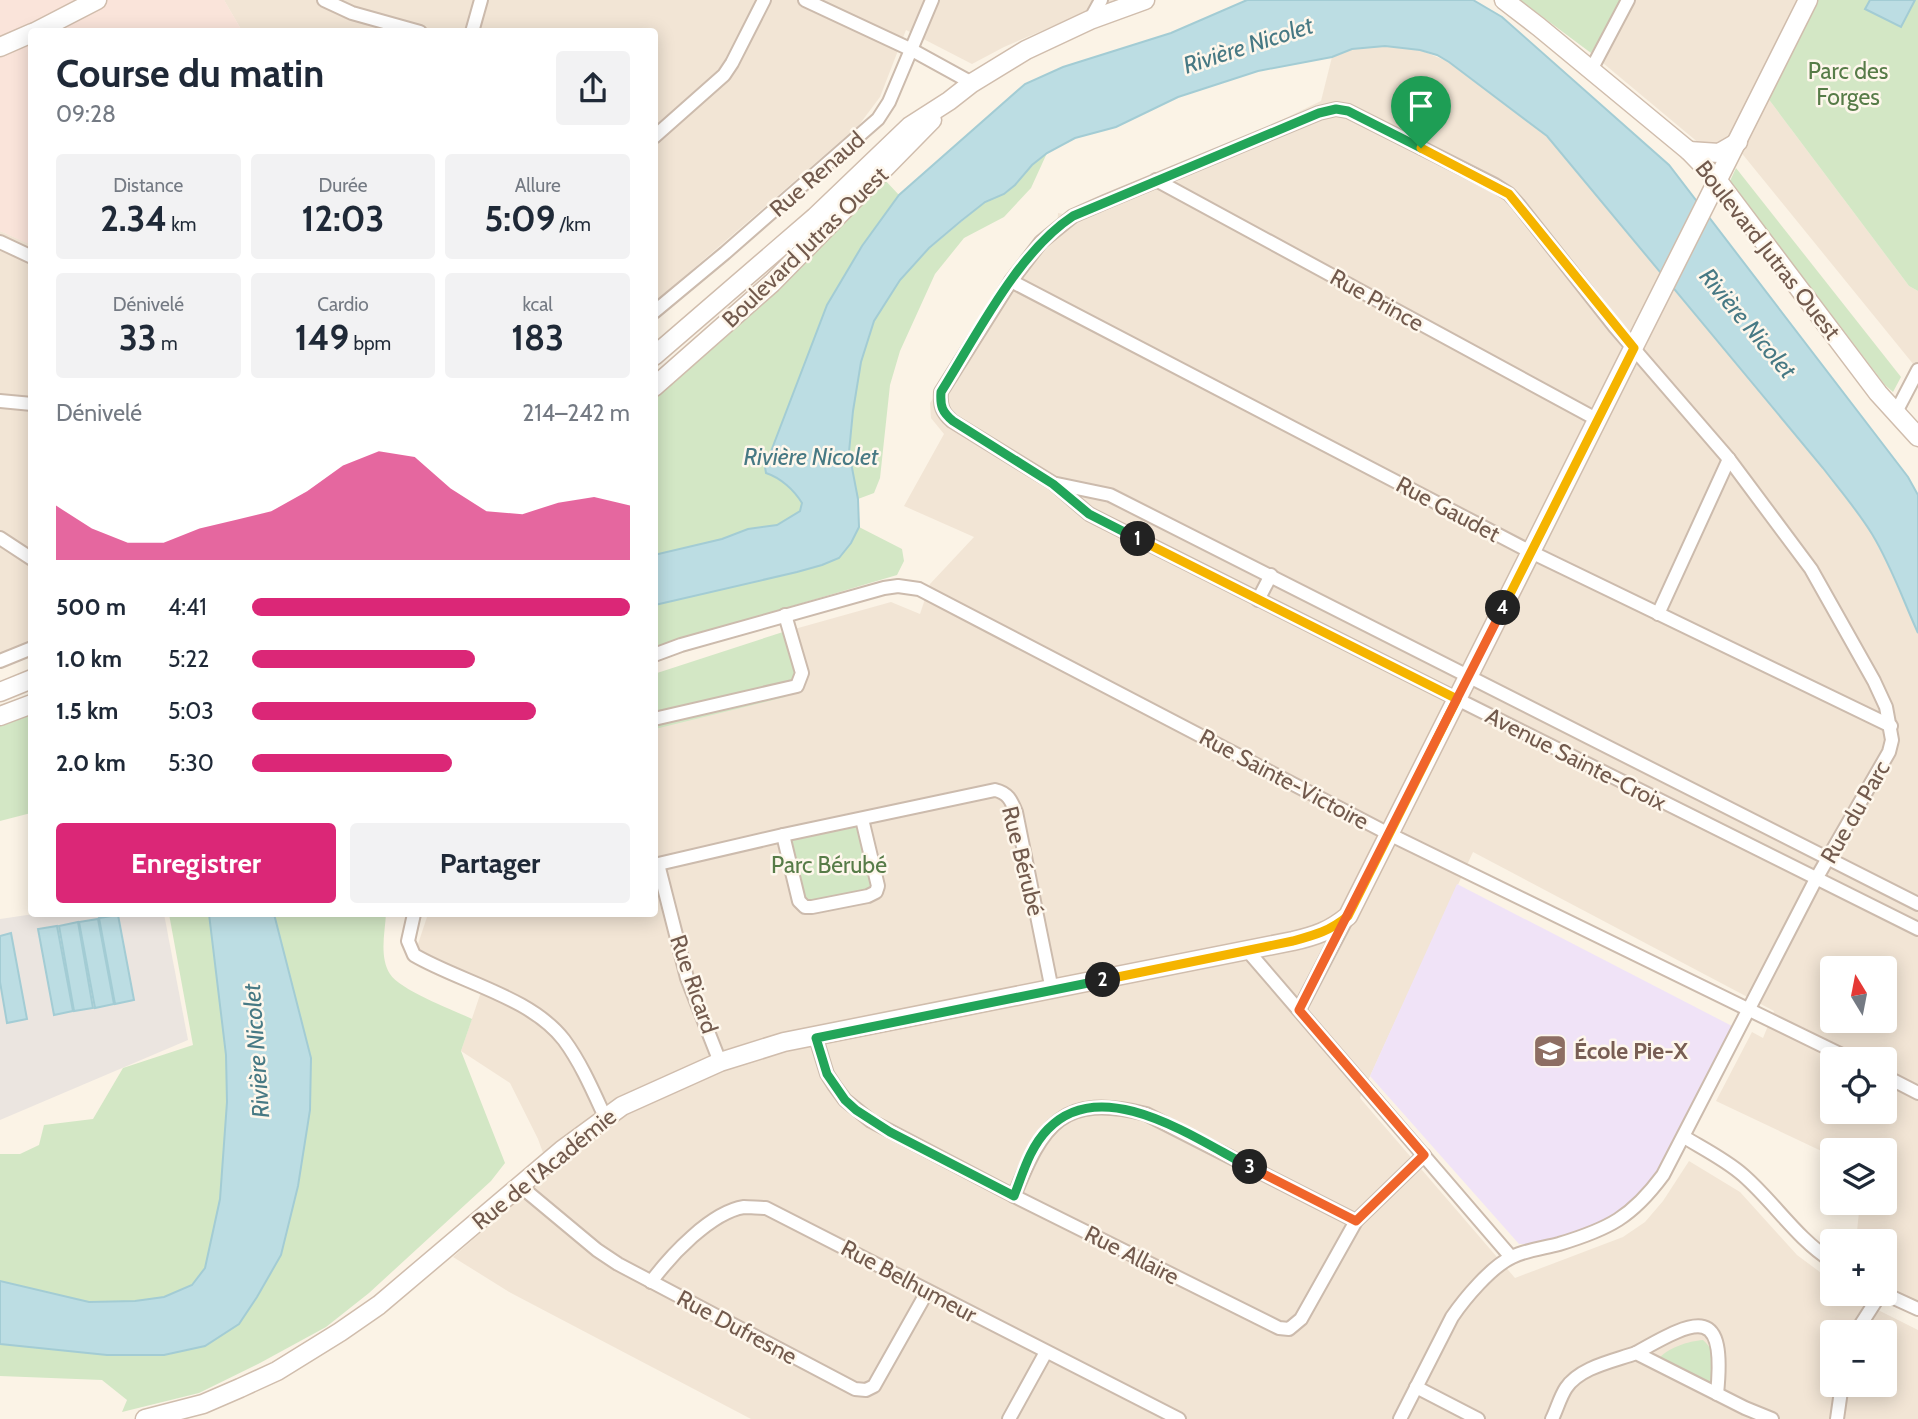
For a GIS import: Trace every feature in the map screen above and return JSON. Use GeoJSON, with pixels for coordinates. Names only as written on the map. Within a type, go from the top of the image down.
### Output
{"type":"FeatureCollection","features":[{"type":"Feature","properties":{"kind":"street"},"geometry":{"type":"LineString","coordinates":[[41,28],[97,0]]}},
{"type":"Feature","properties":{"kind":"street"},"geometry":{"type":"LineString","coordinates":[[324,0],[354,13],[406,28]]}},
{"type":"Feature","properties":{"kind":"street"},"geometry":{"type":"LineString","coordinates":[[473,28],[481,0]]}},
{"type":"Feature","properties":{"kind":"street"},"geometry":{"type":"LineString","coordinates":[[658,133],[724,75],[764,0]]}},
{"type":"Feature","properties":{"kind":"street"},"geometry":{"type":"LineString","coordinates":[[805,0],[912,50],[972,83]]}},
{"type":"Feature","properties":{"kind":"street","name":"Rue Renaud"},"geometry":{"type":"LineString","coordinates":[[658,309],[866,131],[889,103],[932,0]]}},
{"type":"Feature","properties":{"kind":"street"},"geometry":{"type":"LineString","coordinates":[[1090,20],[1101,0]]}},
{"type":"Feature","properties":{"kind":"street","name":"Boulevard Jutras Ouest"},"geometry":{"type":"LineString","coordinates":[[658,353],[816,217],[910,126],[1026,50],[1090,20],[1146,0]]}},
{"type":"Feature","properties":{"kind":"street","name":"Boulevard Jutras Ouest"},"geometry":{"type":"LineString","coordinates":[[1504,0],[1689,151],[1718,181],[1895,414],[1918,437]]}},
{"type":"Feature","properties":{"kind":"street"},"geometry":{"type":"LineString","coordinates":[[1591,70],[1628,0]]}},
{"type":"Feature","properties":{"kind":"street"},"geometry":{"type":"LineString","coordinates":[[1299,1010],[1808,0]]}},
{"type":"Feature","properties":{"kind":"street"},"geometry":{"type":"LineString","coordinates":[[0,47],[28,34]]}},
{"type":"Feature","properties":{"kind":"street","name":"Boulevard Jutras Ouest"},"geometry":{"type":"LineString","coordinates":[[658,383],[772,283],[915,139],[949,101]]}},
{"type":"Feature","properties":{"kind":"street","name":"Rue du Parc"},"geometry":{"type":"LineString","coordinates":[[1156,180],[1336,109],[1348,111],[1509,194],[1634,348],[1729,459],[1811,569],[1874,681],[1891,726],[1889,752],[1816,879],[1748,1007],[1684,1137],[1652,1190],[1640,1205],[1624,1218],[1593,1232],[1511,1257],[1461,1303],[1400,1419]]}},
{"type":"Feature","properties":{"kind":"street"},"geometry":{"type":"LineString","coordinates":[[1689,151],[1719,153],[1738,142]]}},
{"type":"Feature","properties":{"kind":"street"},"geometry":{"type":"LineString","coordinates":[[1011,281],[1041,242],[1057,227],[1073,216],[1156,180]]}},
{"type":"Feature","properties":{"kind":"street","name":"Rue Prince"},"geometry":{"type":"LineString","coordinates":[[1156,180],[1598,420]]}},
{"type":"Feature","properties":{"kind":"street"},"geometry":{"type":"LineString","coordinates":[[0,242],[28,255]]}},
{"type":"Feature","properties":{"kind":"street","name":"Avenue Sainte-Croix"},"geometry":{"type":"LineString","coordinates":[[1011,281],[941,392],[943,413],[953,421],[1053,484],[1089,514],[1918,929]]}},
{"type":"Feature","properties":{"kind":"street","name":"Rue Gaudet"},"geometry":{"type":"LineString","coordinates":[[1011,281],[1531,552],[1891,726]]}},
{"type":"Feature","properties":{"kind":"street"},"geometry":{"type":"LineString","coordinates":[[1895,414],[1918,370]]}},
{"type":"Feature","properties":{"kind":"street"},"geometry":{"type":"LineString","coordinates":[[0,401],[28,404]]}},
{"type":"Feature","properties":{"kind":"street"},"geometry":{"type":"LineString","coordinates":[[1658,614],[1729,459]]}},
{"type":"Feature","properties":{"kind":"street","name":"Avenue Sainte-Croix"},"geometry":{"type":"LineString","coordinates":[[1053,484],[1110,495],[1918,904]]}},
{"type":"Feature","properties":{"kind":"street"},"geometry":{"type":"LineString","coordinates":[[0,538],[28,556]]}},
{"type":"Feature","properties":{"kind":"street"},"geometry":{"type":"LineString","coordinates":[[1258,600],[1270,575]]}},
{"type":"Feature","properties":{"kind":"street","name":"Rue Sainte-Victoire"},"geometry":{"type":"LineString","coordinates":[[785,615],[884,588],[908,587],[932,594],[1389,834],[1826,1047]]}},
{"type":"Feature","properties":{"kind":"street"},"geometry":{"type":"LineString","coordinates":[[658,654],[785,615],[802,673],[797,686],[658,718]]}},
{"type":"Feature","properties":{"kind":"street"},"geometry":{"type":"LineString","coordinates":[[0,661],[28,650]]}},
{"type":"Feature","properties":{"kind":"street"},"geometry":{"type":"LineString","coordinates":[[0,692],[28,681]]}},
{"type":"Feature","properties":{"kind":"street"},"geometry":{"type":"LineString","coordinates":[[0,716],[28,706]]}},
{"type":"Feature","properties":{"kind":"street","name":"Rue Bérubé"},"geometry":{"type":"LineString","coordinates":[[658,864],[995,790],[1004,792],[1016,812],[1052,990]]}},
{"type":"Feature","properties":{"kind":"street"},"geometry":{"type":"LineString","coordinates":[[783,835],[799,901],[805,907],[812,908],[876,892],[878,886],[862,819]]}},
{"type":"Feature","properties":{"kind":"street","name":"Rue Ricard"},"geometry":{"type":"LineString","coordinates":[[658,871],[687,978],[720,1062]]}},
{"type":"Feature","properties":{"kind":"street","name":"Rue de l'Académie"},"geometry":{"type":"LineString","coordinates":[[145,1419],[202,1404],[277,1371],[308,1353],[379,1305],[519,1185],[605,1117],[622,1106],[720,1062],[784,1042],[816,1038],[1322,934],[1348,916]]}},
{"type":"Feature","properties":{"kind":"street"},"geometry":{"type":"LineString","coordinates":[[413,917],[408,941],[414,955],[517,1004],[552,1028],[574,1056],[605,1117]]}},
{"type":"Feature","properties":{"kind":"street"},"geometry":{"type":"LineString","coordinates":[[1247,950],[1511,1257]]}},
{"type":"Feature","properties":{"kind":"street","name":"Rue Allaire"},"geometry":{"type":"LineString","coordinates":[[816,1038],[827,1074],[845,1100],[890,1132],[1279,1328],[1289,1329],[1301,1319],[1356,1221],[1424,1155]]}},
{"type":"Feature","properties":{"kind":"street"},"geometry":{"type":"LineString","coordinates":[[1897,1082],[1918,1093]]}},
{"type":"Feature","properties":{"kind":"street"},"geometry":{"type":"LineString","coordinates":[[1014,1196],[1030,1156],[1049,1127],[1082,1110],[1122,1108],[1146,1114],[1356,1221]]}},
{"type":"Feature","properties":{"kind":"street"},"geometry":{"type":"LineString","coordinates":[[1684,1137],[1744,1176],[1793,1230],[1820,1254]]}},
{"type":"Feature","properties":{"kind":"street","name":"Rue Dufresne"},"geometry":{"type":"LineString","coordinates":[[519,1185],[597,1250],[651,1282],[855,1390],[866,1390],[874,1386],[927,1292]]}},
{"type":"Feature","properties":{"kind":"street","name":"Rue Belhumeur"},"geometry":{"type":"LineString","coordinates":[[651,1282],[673,1255],[702,1230],[731,1211],[766,1208],[1179,1419]]}},
{"type":"Feature","properties":{"kind":"street"},"geometry":{"type":"LineString","coordinates":[[1897,1300],[1918,1309]]}},
{"type":"Feature","properties":{"kind":"street"},"geometry":{"type":"LineString","coordinates":[[1552,1419],[1564,1391],[1572,1381],[1584,1373],[1636,1353],[1677,1329],[1703,1326],[1716,1338],[1717,1394]]}},
{"type":"Feature","properties":{"kind":"street"},"geometry":{"type":"LineString","coordinates":[[1009,1419],[1045,1352]]}},
{"type":"Feature","properties":{"kind":"street"},"geometry":{"type":"LineString","coordinates":[[1636,1353],[1772,1419]]}},
{"type":"Feature","properties":{"kind":"street"},"geometry":{"type":"LineString","coordinates":[[1416,1387],[1478,1419]]}},
{"type":"Feature","properties":{"kind":"street"},"geometry":{"type":"LineString","coordinates":[[1837,1419],[1840,1397]]}},
{"type":"Feature","properties":{"kind":"shaded area"},"geometry":{"type":"Polygon","coordinates":[[[0,0],[224,0],[240,28],[28,28],[28,244],[0,231],[0,0]]]}},
{"type":"Feature","properties":{"kind":"shaded area"},"geometry":{"type":"Polygon","coordinates":[[[224,0],[1114,0],[1004,47],[972,64],[906,30],[880,97],[859,125],[658,299],[658,28],[240,28],[224,0]]]}},
{"type":"Feature","properties":{"kind":"shaded area"},"geometry":{"type":"Polygon","coordinates":[[[1622,0],[1812,0],[1764,93],[1909,286],[1918,291],[1918,370],[1731,140],[1721,145],[1700,144],[1591,53],[1622,0]]]}},
{"type":"Feature","properties":{"kind":"shaded area"},"geometry":{"type":"Polygon","coordinates":[[[1385,46],[1420,50],[1449,62],[1547,136],[1823,468],[1872,533],[1885,559],[1918,633],[1918,1302],[1897,1292],[1897,1229],[1857,1229],[1859,1215],[1897,1215],[1897,1138],[1820,1138],[1820,1150],[1716,1101],[1752,1032],[1763,1038],[1774,1011],[1473,852],[1360,1098],[1515,1278],[1623,1237],[1645,1222],[1663,1201],[1689,1161],[1740,1192],[1797,1255],[1820,1272],[1820,1306],[1870,1306],[1918,1330],[1918,1419],[751,1419],[511,1293],[453,1257],[550,1172],[538,1139],[510,1083],[461,1051],[483,986],[422,957],[417,947],[427,917],[658,917],[658,718],[801,678],[791,630],[891,602],[920,614],[930,584],[974,537],[904,506],[944,434],[931,418],[930,403],[1011,281],[1057,227],[1058,213],[1073,216],[1156,180],[1321,101],[1332,57],[1352,49],[1385,46]]]}},
{"type":"Feature","properties":{"kind":"shaded area"},"geometry":{"type":"Polygon","coordinates":[[[0,231],[28,243],[28,642],[0,653],[0,231]]]}},
{"type":"Feature","properties":{"kind":"shaded area","name":"École Pie-X"},"geometry":{"type":"Polygon","coordinates":[[[1457,884],[1732,1026],[1653,1182],[1618,1218],[1541,1244],[1519,1244],[1370,1076],[1457,884]]]}},
{"type":"Feature","properties":{"kind":"shaded area"},"geometry":{"type":"Polygon","coordinates":[[[28,915],[28,917],[165,917],[188,1040],[0,1120],[0,919],[28,915]]]}},
{"type":"Feature","properties":{"kind":"green space"},"geometry":{"type":"Polygon","coordinates":[[[1520,0],[1622,0],[1591,53],[1520,0]]]}},
{"type":"Feature","properties":{"kind":"green space","name":"Parc des Forges"},"geometry":{"type":"Polygon","coordinates":[[[1812,0],[1918,0],[1918,291],[1909,286],[1764,93],[1812,0]]]}},
{"type":"Feature","properties":{"kind":"green space"},"geometry":{"type":"Polygon","coordinates":[[[1047,153],[1031,188],[1004,217],[964,238],[935,274],[900,351],[890,385],[880,478],[874,493],[858,499],[849,452],[861,362],[874,321],[900,280],[929,249],[985,202],[1004,194],[1047,153]]]}},
{"type":"Feature","properties":{"kind":"green space"},"geometry":{"type":"Polygon","coordinates":[[[1736,168],[1901,377],[1893,392],[1730,181],[1736,168]]]}},
{"type":"Feature","properties":{"kind":"green space"},"geometry":{"type":"Polygon","coordinates":[[[883,178],[899,195],[827,305],[766,473],[782,481],[795,494],[802,503],[800,511],[777,525],[748,529],[722,539],[658,554],[658,390],[883,178]]]}},
{"type":"Feature","properties":{"kind":"green space"},"geometry":{"type":"Polygon","coordinates":[[[859,527],[902,549],[904,561],[897,575],[658,648],[658,604],[797,572],[851,543],[859,527]]]}},
{"type":"Feature","properties":{"kind":"green space"},"geometry":{"type":"Polygon","coordinates":[[[783,632],[798,683],[796,691],[785,697],[658,728],[658,673],[783,632]]]}},
{"type":"Feature","properties":{"kind":"green space"},"geometry":{"type":"Polygon","coordinates":[[[28,714],[28,814],[0,821],[0,725],[28,714]]]}},
{"type":"Feature","properties":{"kind":"green space","name":"Parc Bérubé"},"geometry":{"type":"Polygon","coordinates":[[[862,819],[876,892],[805,907],[783,835],[862,819]]]}},
{"type":"Feature","properties":{"kind":"green space"},"geometry":{"type":"Polygon","coordinates":[[[170,917],[209,917],[226,1055],[227,1102],[220,1199],[205,1268],[192,1285],[164,1297],[89,1302],[0,1281],[0,1154],[20,1154],[39,1145],[44,1125],[93,1119],[123,1068],[193,1045],[170,917]]]}},
{"type":"Feature","properties":{"kind":"green space"},"geometry":{"type":"Polygon","coordinates":[[[275,917],[386,917],[384,952],[390,974],[404,987],[472,1019],[461,1051],[505,1163],[491,1181],[369,1293],[326,1327],[199,1393],[122,1412],[127,1400],[102,1380],[0,1376],[0,1344],[107,1355],[164,1355],[239,1324],[281,1255],[298,1186],[310,1110],[311,1057],[275,917]]]}},
{"type":"Feature","properties":{"kind":"green space"},"geometry":{"type":"Polygon","coordinates":[[[1703,1340],[1715,1358],[1712,1391],[1658,1360],[1678,1346],[1703,1340]]]}},
{"type":"Feature","properties":{"kind":"water","name":"Rivière Nicolet"},"geometry":{"type":"Polygon","coordinates":[[[1247,0],[1473,0],[1502,17],[1669,165],[1908,477],[1918,495],[1918,633],[1885,558],[1855,509],[1547,136],[1437,55],[1385,46],[1352,49],[1332,57],[1258,71],[1178,97],[1116,127],[1075,138],[1047,153],[1004,194],[985,202],[929,248],[900,280],[874,321],[861,362],[849,452],[858,499],[859,527],[839,558],[797,572],[658,604],[658,554],[722,539],[748,529],[777,525],[800,511],[802,503],[795,494],[782,481],[766,473],[765,467],[827,305],[862,246],[899,195],[1025,84],[1063,67],[1171,33],[1247,0]]]}},
{"type":"Feature","properties":{"kind":"water"},"geometry":{"type":"Polygon","coordinates":[[[1870,0],[1915,0],[1901,27],[1865,9],[1870,0]]]}},
{"type":"Feature","properties":{"kind":"water"},"geometry":{"type":"Polygon","coordinates":[[[118,917],[134,1000],[115,1004],[99,918],[118,917]]]}},
{"type":"Feature","properties":{"kind":"water","name":"Rivière Nicolet"},"geometry":{"type":"Polygon","coordinates":[[[209,917],[275,917],[311,1058],[310,1110],[298,1186],[281,1255],[239,1324],[205,1346],[164,1355],[107,1355],[0,1344],[0,1281],[89,1302],[164,1297],[192,1285],[205,1268],[220,1199],[227,1102],[226,1055],[209,917]]]}},
{"type":"Feature","properties":{"kind":"water"},"geometry":{"type":"Polygon","coordinates":[[[98,919],[114,1004],[95,1008],[79,922],[98,919]]]}},
{"type":"Feature","properties":{"kind":"water"},"geometry":{"type":"Polygon","coordinates":[[[78,922],[93,1008],[74,1011],[59,926],[78,922]]]}},
{"type":"Feature","properties":{"kind":"water"},"geometry":{"type":"Polygon","coordinates":[[[57,926],[73,1011],[54,1015],[38,929],[57,926]]]}},
{"type":"Feature","properties":{"kind":"water"},"geometry":{"type":"Polygon","coordinates":[[[11,933],[27,1019],[7,1023],[0,982],[0,936],[11,933]]]}},
{"type":"Feature","properties":{"kind":"place","name":"École Pie-X"},"geometry":{"type":"Point","coordinates":[1550,1051]}},
{"type":"Feature","properties":{"kind":"route"},"geometry":{"type":"LineString","coordinates":[[1421,148],[1348,111],[1336,109],[1319,113],[1073,216],[1041,242],[1011,281],[941,392],[943,413],[1053,484],[1089,514],[1457,699],[1348,916],[1334,928],[1293,941],[816,1038],[827,1074],[845,1100],[856,1110],[890,1132],[1014,1196],[1030,1156],[1049,1127],[1082,1110],[1103,1107],[1146,1114],[1356,1221],[1424,1155],[1299,1010],[1348,916],[1634,348],[1509,194],[1421,148]]}}]}
